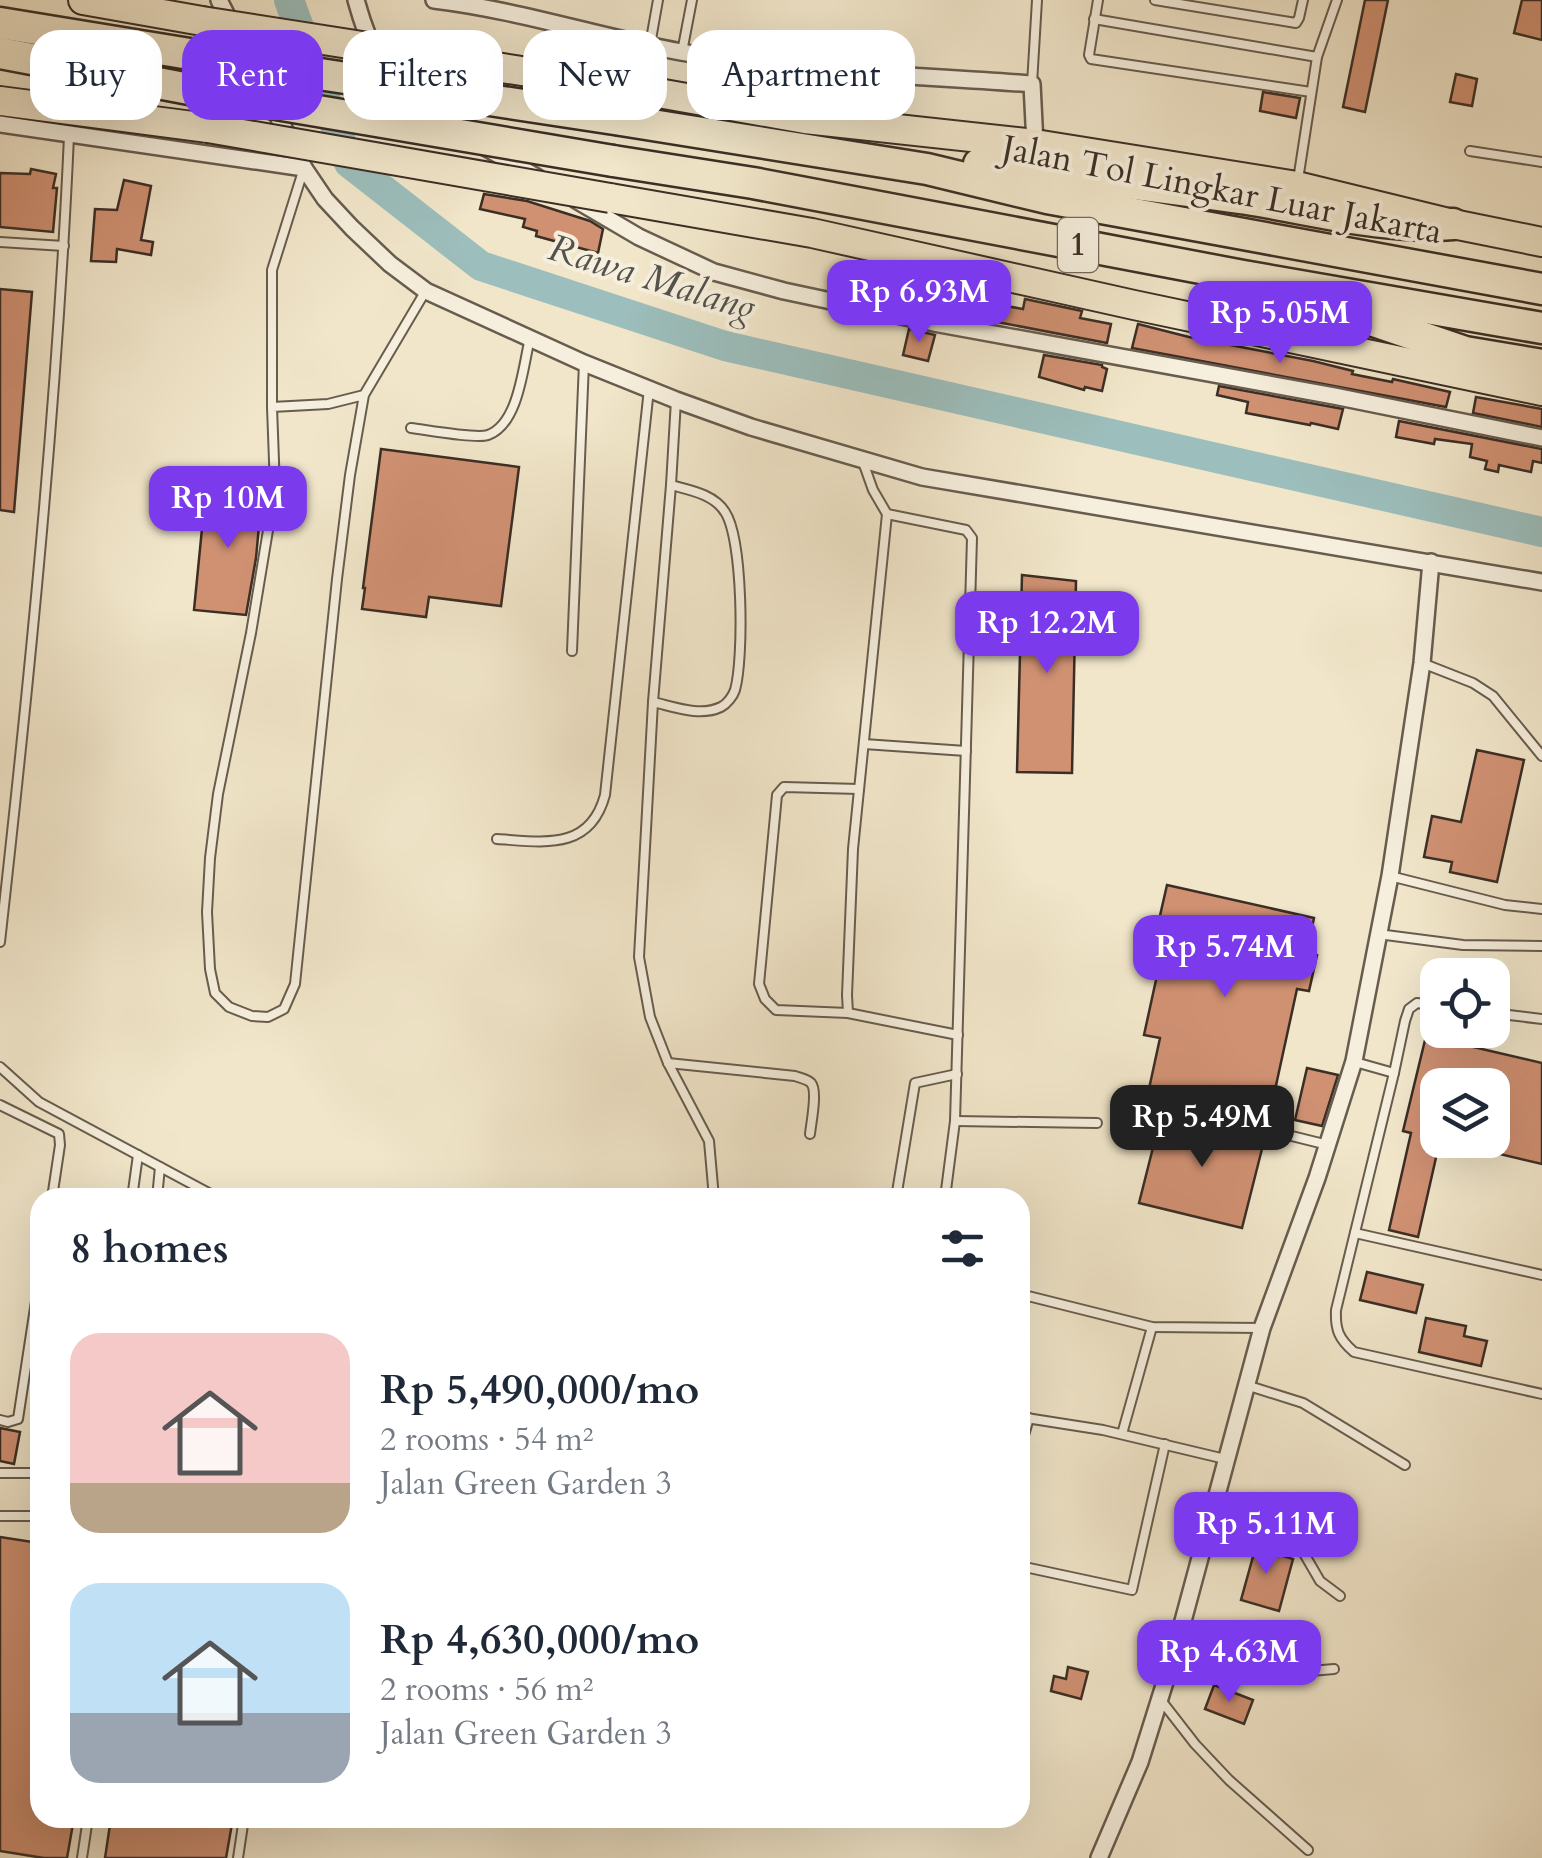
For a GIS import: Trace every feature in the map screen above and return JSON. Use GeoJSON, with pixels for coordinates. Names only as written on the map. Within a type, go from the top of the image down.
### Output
{"type":"FeatureCollection","features":[{"type":"Feature","properties":{"kind":"highway"},"geometry":{"type":"LineString","coordinates":[[83,0],[210,10],[805,119],[1035,144],[1298,186],[1542,242]]}},
{"type":"Feature","properties":{"kind":"highway","name":"Jalan Tol Lingkar Luar Jakarta"},"geometry":{"type":"LineString","coordinates":[[0,23],[927,169],[1047,198],[1542,289]]}},
{"type":"Feature","properties":{"kind":"highway","name":"1"},"geometry":{"type":"LineString","coordinates":[[0,54],[753,183],[1542,328]]}},
{"type":"Feature","properties":{"kind":"highway"},"geometry":{"type":"LineString","coordinates":[[0,101],[208,128],[812,232],[1537,382]]}},
{"type":"Feature","properties":{"kind":"highway"},"geometry":{"type":"LineString","coordinates":[[927,169],[961,162],[1250,200],[1363,220],[1421,226],[1453,224]]}},
{"type":"Feature","properties":{"kind":"highway"},"geometry":{"type":"LineString","coordinates":[[1243,276],[1464,352],[1537,382]]}},
{"type":"Feature","properties":{"kind":"street"},"geometry":{"type":"LineString","coordinates":[[356,0],[383,71],[417,110],[639,237],[714,272],[868,309],[1542,438]]}},
{"type":"Feature","properties":{"kind":"street"},"geometry":{"type":"LineString","coordinates":[[434,0],[476,3],[588,30]]}},
{"type":"Feature","properties":{"kind":"street"},"geometry":{"type":"LineString","coordinates":[[210,10],[325,199],[390,264],[426,291],[584,362],[751,427],[922,478],[1542,582]]}},
{"type":"Feature","properties":{"kind":"street"},"geometry":{"type":"LineString","coordinates":[[667,49],[801,69],[1032,84],[1035,144]]}},
{"type":"Feature","properties":{"kind":"street"},"geometry":{"type":"LineString","coordinates":[[0,124],[304,168]]}},
{"type":"Feature","properties":{"kind":"street"},"geometry":{"type":"LineString","coordinates":[[868,309],[882,248]]}},
{"type":"Feature","properties":{"kind":"street"},"geometry":{"type":"LineString","coordinates":[[1099,1858],[1140,1762],[1176,1648],[1262,1328],[1354,1062],[1390,876],[1422,663],[1431,562]]}},
{"type":"Feature","properties":{"kind":"lane"},"geometry":{"type":"LineString","coordinates":[[653,30],[658,0]]}},
{"type":"Feature","properties":{"kind":"lane"},"geometry":{"type":"LineString","coordinates":[[682,52],[692,0]]}},
{"type":"Feature","properties":{"kind":"lane"},"geometry":{"type":"LineString","coordinates":[[1032,84],[1037,0]]}},
{"type":"Feature","properties":{"kind":"lane"},"geometry":{"type":"LineString","coordinates":[[1098,0],[1091,59],[1311,92]]}},
{"type":"Feature","properties":{"kind":"lane"},"geometry":{"type":"LineString","coordinates":[[1155,0],[1296,23],[1303,0]]}},
{"type":"Feature","properties":{"kind":"lane"},"geometry":{"type":"LineString","coordinates":[[1298,186],[1316,57],[1337,0]]}},
{"type":"Feature","properties":{"kind":"lane"},"geometry":{"type":"LineString","coordinates":[[1094,19],[1316,57]]}},
{"type":"Feature","properties":{"kind":"lane"},"geometry":{"type":"LineString","coordinates":[[0,942],[26,705],[64,246],[69,136]]}},
{"type":"Feature","properties":{"kind":"lane"},"geometry":{"type":"LineString","coordinates":[[1470,151],[1542,162]]}},
{"type":"Feature","properties":{"kind":"lane"},"geometry":{"type":"LineString","coordinates":[[304,168],[272,270],[275,488],[218,794],[210,858],[207,912],[210,969],[216,993],[229,1007],[252,1016],[268,1017],[284,1009],[295,984],[337,579],[364,395],[426,291]]}},
{"type":"Feature","properties":{"kind":"lane"},"geometry":{"type":"LineString","coordinates":[[0,242],[64,246]]}},
{"type":"Feature","properties":{"kind":"lane"},"geometry":{"type":"LineString","coordinates":[[411,428],[486,436],[504,425],[514,406],[530,338]]}},
{"type":"Feature","properties":{"kind":"lane"},"geometry":{"type":"LineString","coordinates":[[572,651],[584,362]]}},
{"type":"Feature","properties":{"kind":"lane"},"geometry":{"type":"LineString","coordinates":[[497,839],[568,840],[590,826],[601,811],[606,795],[649,389]]}},
{"type":"Feature","properties":{"kind":"lane"},"geometry":{"type":"LineString","coordinates":[[272,406],[328,404],[364,395]]}},
{"type":"Feature","properties":{"kind":"lane"},"geometry":{"type":"LineString","coordinates":[[676,400],[639,957],[650,1017],[668,1063],[709,1141],[713,1188]]}},
{"type":"Feature","properties":{"kind":"lane"},"geometry":{"type":"LineString","coordinates":[[848,1012],[853,849],[887,514],[863,462]]}},
{"type":"Feature","properties":{"kind":"lane"},"geometry":{"type":"LineString","coordinates":[[653,702],[703,713],[725,706],[734,692],[738,664],[739,572],[726,512],[712,499],[670,484]]}},
{"type":"Feature","properties":{"kind":"lane"},"geometry":{"type":"LineString","coordinates":[[887,514],[966,530],[972,538],[957,1074],[946,1188]]}},
{"type":"Feature","properties":{"kind":"lane"},"geometry":{"type":"LineString","coordinates":[[1422,663],[1473,683],[1492,696],[1542,756]]}},
{"type":"Feature","properties":{"kind":"lane"},"geometry":{"type":"LineString","coordinates":[[864,744],[966,751]]}},
{"type":"Feature","properties":{"kind":"lane"},"geometry":{"type":"LineString","coordinates":[[859,789],[784,787],[776,795],[760,984],[766,999],[776,1010],[848,1012],[958,1035]]}},
{"type":"Feature","properties":{"kind":"lane"},"geometry":{"type":"LineString","coordinates":[[1390,876],[1505,905],[1542,909]]}},
{"type":"Feature","properties":{"kind":"lane"},"geometry":{"type":"LineString","coordinates":[[1378,934],[1463,945],[1542,946]]}},
{"type":"Feature","properties":{"kind":"lane"},"geometry":{"type":"LineString","coordinates":[[1420,1003],[1409,1009],[1335,1326],[1340,1340],[1354,1352],[1542,1394]]}},
{"type":"Feature","properties":{"kind":"lane"},"geometry":{"type":"LineString","coordinates":[[1510,1015],[1542,1019]]}},
{"type":"Feature","properties":{"kind":"lane"},"geometry":{"type":"LineString","coordinates":[[1354,1062],[1394,1073]]}},
{"type":"Feature","properties":{"kind":"lane"},"geometry":{"type":"LineString","coordinates":[[668,1063],[807,1080],[814,1092],[810,1134]]}},
{"type":"Feature","properties":{"kind":"lane"},"geometry":{"type":"LineString","coordinates":[[0,1067],[38,1102],[200,1188]]}},
{"type":"Feature","properties":{"kind":"lane"},"geometry":{"type":"LineString","coordinates":[[898,1188],[916,1083],[957,1074]]}},
{"type":"Feature","properties":{"kind":"lane"},"geometry":{"type":"LineString","coordinates":[[1154,1102],[1328,1144]]}},
{"type":"Feature","properties":{"kind":"lane"},"geometry":{"type":"LineString","coordinates":[[0,1106],[59,1134],[54,1188]]}},
{"type":"Feature","properties":{"kind":"lane"},"geometry":{"type":"LineString","coordinates":[[955,1121],[1096,1123]]}},
{"type":"Feature","properties":{"kind":"lane"},"geometry":{"type":"LineString","coordinates":[[133,1188],[138,1156]]}},
{"type":"Feature","properties":{"kind":"lane"},"geometry":{"type":"LineString","coordinates":[[157,1188],[160,1166]]}},
{"type":"Feature","properties":{"kind":"lane"},"geometry":{"type":"LineString","coordinates":[[1354,1233],[1542,1276]]}},
{"type":"Feature","properties":{"kind":"lane"},"geometry":{"type":"LineString","coordinates":[[1030,1296],[1152,1327],[1262,1328]]}},
{"type":"Feature","properties":{"kind":"lane"},"geometry":{"type":"LineString","coordinates":[[1122,1434],[1152,1327]]}},
{"type":"Feature","properties":{"kind":"lane"},"geometry":{"type":"LineString","coordinates":[[0,1420],[18,1419],[30,1340]]}},
{"type":"Feature","properties":{"kind":"lane"},"geometry":{"type":"LineString","coordinates":[[1246,1386],[1302,1403],[1405,1466]]}},
{"type":"Feature","properties":{"kind":"lane"},"geometry":{"type":"LineString","coordinates":[[1030,1418],[1122,1434],[1225,1459]]}},
{"type":"Feature","properties":{"kind":"lane"},"geometry":{"type":"LineString","coordinates":[[1030,1568],[1132,1590],[1165,1444]]}},
{"type":"Feature","properties":{"kind":"lane"},"geometry":{"type":"LineString","coordinates":[[0,1474],[30,1472]]}},
{"type":"Feature","properties":{"kind":"lane"},"geometry":{"type":"LineString","coordinates":[[1215,1497],[1242,1503],[1266,1515],[1295,1538],[1320,1581],[1340,1596]]}},
{"type":"Feature","properties":{"kind":"lane"},"geometry":{"type":"LineString","coordinates":[[0,1516],[30,1516]]}},
{"type":"Feature","properties":{"kind":"lane"},"geometry":{"type":"LineString","coordinates":[[1176,1648],[1264,1676],[1334,1669]]}},
{"type":"Feature","properties":{"kind":"lane"},"geometry":{"type":"LineString","coordinates":[[1160,1699],[1229,1780],[1308,1850]]}},
{"type":"Feature","properties":{"kind":"lane"},"geometry":{"type":"LineString","coordinates":[[82,1858],[86,1828]]}},
{"type":"Feature","properties":{"kind":"lane"},"geometry":{"type":"LineString","coordinates":[[238,1858],[242,1828]]}},
{"type":"Feature","properties":{"kind":"building"},"geometry":{"type":"Polygon","coordinates":[[[1365,0],[1388,0],[1365,112],[1343,107],[1365,0]]]}},
{"type":"Feature","properties":{"kind":"building"},"geometry":{"type":"Polygon","coordinates":[[[1522,0],[1542,0],[1542,40],[1514,33],[1522,0]]]}},
{"type":"Feature","properties":{"kind":"building"},"geometry":{"type":"Polygon","coordinates":[[[1456,74],[1477,79],[1472,106],[1450,102],[1456,74]]]}},
{"type":"Feature","properties":{"kind":"building"},"geometry":{"type":"Polygon","coordinates":[[[1263,92],[1300,98],[1296,118],[1260,111],[1263,92]]]}},
{"type":"Feature","properties":{"kind":"building"},"geometry":{"type":"Polygon","coordinates":[[[31,169],[56,174],[53,232],[0,227],[0,173],[30,174],[31,169]]]}},
{"type":"Feature","properties":{"kind":"building"},"geometry":{"type":"Polygon","coordinates":[[[124,180],[151,186],[141,240],[153,242],[151,255],[117,249],[116,262],[91,261],[95,209],[117,210],[124,180]]]}},
{"type":"Feature","properties":{"kind":"building"},"geometry":{"type":"Polygon","coordinates":[[[484,194],[527,201],[590,221],[603,229],[598,253],[536,236],[537,231],[523,227],[525,219],[480,209],[484,194]]]}},
{"type":"Feature","properties":{"kind":"building"},"geometry":{"type":"Polygon","coordinates":[[[887,278],[940,287],[942,280],[981,290],[978,301],[1023,309],[1025,299],[1082,311],[1080,318],[1111,324],[1107,343],[882,300],[887,278]]]}},
{"type":"Feature","properties":{"kind":"building"},"geometry":{"type":"Polygon","coordinates":[[[0,289],[32,292],[14,512],[0,510],[0,289]]]}},
{"type":"Feature","properties":{"kind":"building"},"geometry":{"type":"Polygon","coordinates":[[[1138,324],[1313,361],[1353,371],[1352,374],[1450,392],[1446,407],[1132,348],[1138,324]]]}},
{"type":"Feature","properties":{"kind":"building"},"geometry":{"type":"Polygon","coordinates":[[[909,329],[935,335],[928,361],[903,355],[909,329]]]}},
{"type":"Feature","properties":{"kind":"building"},"geometry":{"type":"Polygon","coordinates":[[[1044,355],[1102,365],[1107,369],[1102,391],[1039,377],[1044,355]]]}},
{"type":"Feature","properties":{"kind":"building"},"geometry":{"type":"Polygon","coordinates":[[[1219,386],[1343,409],[1338,429],[1246,413],[1248,402],[1217,395],[1219,386]]]}},
{"type":"Feature","properties":{"kind":"building"},"geometry":{"type":"Polygon","coordinates":[[[1476,397],[1542,409],[1542,427],[1473,413],[1476,397]]]}},
{"type":"Feature","properties":{"kind":"building"},"geometry":{"type":"Polygon","coordinates":[[[1399,421],[1542,449],[1542,463],[1533,461],[1531,472],[1499,465],[1498,472],[1485,469],[1487,461],[1470,457],[1472,444],[1435,439],[1434,444],[1396,437],[1399,421]]]}},
{"type":"Feature","properties":{"kind":"building"},"geometry":{"type":"Polygon","coordinates":[[[381,449],[519,467],[501,606],[429,597],[426,617],[362,609],[381,449]]]}},
{"type":"Feature","properties":{"kind":"building"},"geometry":{"type":"Polygon","coordinates":[[[206,488],[262,493],[246,615],[194,610],[206,488]]]}},
{"type":"Feature","properties":{"kind":"building"},"geometry":{"type":"Polygon","coordinates":[[[1022,575],[1076,581],[1072,773],[1017,772],[1022,575]]]}},
{"type":"Feature","properties":{"kind":"building"},"geometry":{"type":"Polygon","coordinates":[[[1477,750],[1524,760],[1497,882],[1450,872],[1452,862],[1424,857],[1432,816],[1461,822],[1477,750]]]}},
{"type":"Feature","properties":{"kind":"building"},"geometry":{"type":"Polygon","coordinates":[[[1167,885],[1314,918],[1307,952],[1317,955],[1309,991],[1297,989],[1268,1122],[1156,1095],[1147,1098],[1160,1038],[1144,1035],[1161,957],[1151,955],[1167,885]]]}},
{"type":"Feature","properties":{"kind":"building"},"geometry":{"type":"Polygon","coordinates":[[[1423,1048],[1478,1048],[1542,1063],[1542,1164],[1510,1156],[1510,1068],[1420,1068],[1420,1158],[1436,1158],[1418,1237],[1389,1230],[1411,1133],[1403,1131],[1423,1048]]]}},
{"type":"Feature","properties":{"kind":"building"},"geometry":{"type":"Polygon","coordinates":[[[1307,1068],[1338,1075],[1322,1126],[1295,1120],[1307,1068]]]}},
{"type":"Feature","properties":{"kind":"building"},"geometry":{"type":"Polygon","coordinates":[[[1162,1112],[1265,1137],[1242,1228],[1139,1203],[1162,1112]]]}},
{"type":"Feature","properties":{"kind":"building"},"geometry":{"type":"Polygon","coordinates":[[[1367,1272],[1423,1285],[1416,1313],[1360,1300],[1367,1272]]]}},
{"type":"Feature","properties":{"kind":"building"},"geometry":{"type":"Polygon","coordinates":[[[1426,1318],[1466,1326],[1464,1336],[1487,1341],[1481,1366],[1419,1352],[1426,1318]]]}},
{"type":"Feature","properties":{"kind":"building"},"geometry":{"type":"Polygon","coordinates":[[[0,1428],[20,1432],[14,1464],[0,1461],[0,1428]]]}},
{"type":"Feature","properties":{"kind":"building"},"geometry":{"type":"Polygon","coordinates":[[[0,1537],[30,1542],[30,1828],[72,1828],[67,1858],[0,1851],[0,1537]]]}},
{"type":"Feature","properties":{"kind":"building"},"geometry":{"type":"Polygon","coordinates":[[[1254,1537],[1269,1542],[1267,1551],[1293,1559],[1279,1611],[1241,1600],[1254,1553],[1250,1551],[1254,1537]]]}},
{"type":"Feature","properties":{"kind":"building"},"geometry":{"type":"Polygon","coordinates":[[[1068,1667],[1088,1672],[1081,1699],[1051,1691],[1054,1676],[1066,1679],[1068,1667]]]}},
{"type":"Feature","properties":{"kind":"building"},"geometry":{"type":"Polygon","coordinates":[[[1214,1685],[1253,1700],[1244,1724],[1205,1709],[1214,1685]]]}},
{"type":"Feature","properties":{"kind":"building"},"geometry":{"type":"Polygon","coordinates":[[[110,1828],[231,1828],[226,1858],[105,1858],[110,1828]]]}},
{"type":"Feature","properties":{"kind":"waterway","name":"Rawa Malang"},"geometry":{"type":"LineString","coordinates":[[289,0],[349,163],[481,266],[725,346],[1542,532]]}}]}
